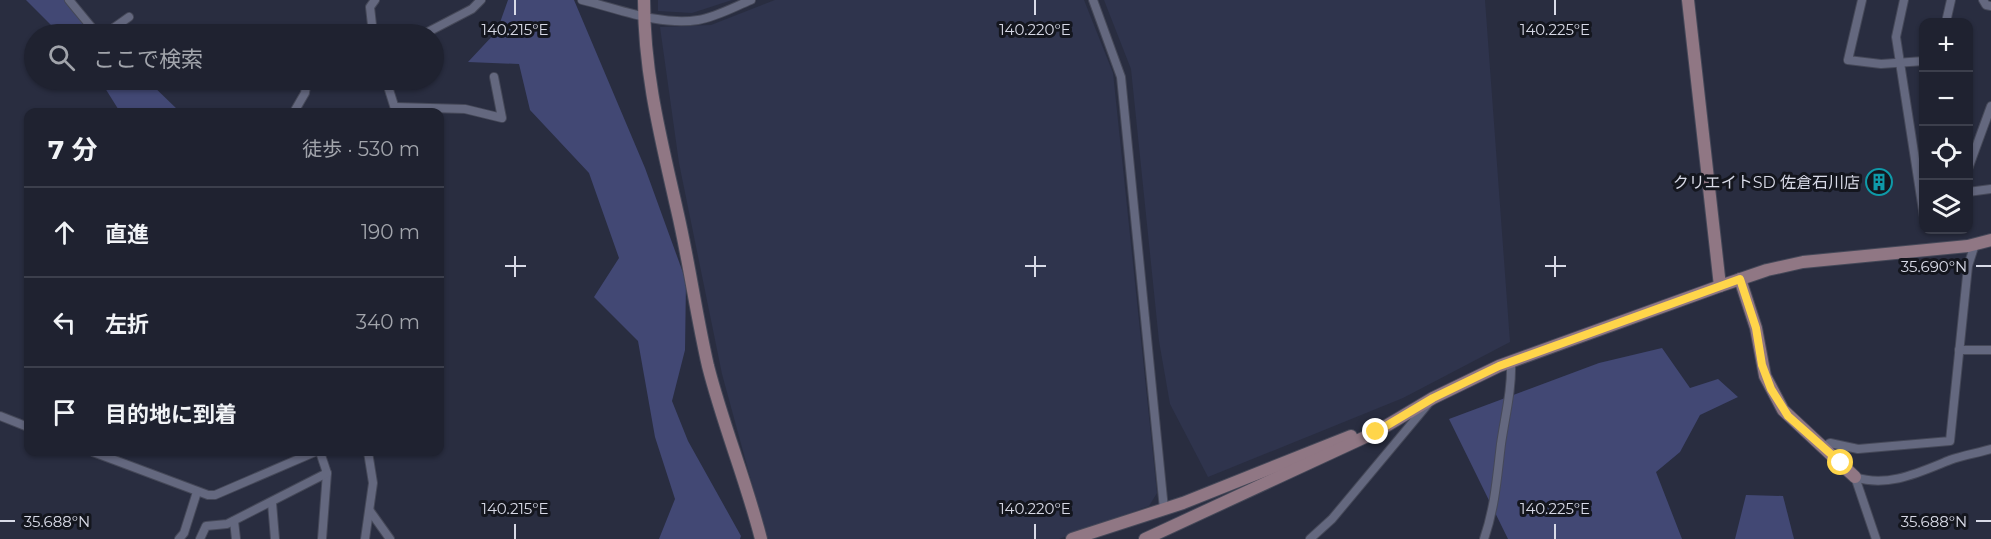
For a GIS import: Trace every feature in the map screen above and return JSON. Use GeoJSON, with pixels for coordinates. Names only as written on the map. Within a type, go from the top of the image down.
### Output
{"type":"FeatureCollection","features":[{"type":"Feature","properties":{"kind":"street"},"geometry":{"type":"LineString","coordinates":[[69,0],[89,24]]}},
{"type":"Feature","properties":{"kind":"street"},"geometry":{"type":"LineString","coordinates":[[372,24],[370,7],[375,0]]}},
{"type":"Feature","properties":{"kind":"street"},"geometry":{"type":"LineString","coordinates":[[443,24],[472,9],[481,0]]}},
{"type":"Feature","properties":{"kind":"street"},"geometry":{"type":"LineString","coordinates":[[582,0],[667,21],[700,20],[751,0]]}},
{"type":"Feature","properties":{"kind":"street"},"geometry":{"type":"LineString","coordinates":[[644,0],[648,79],[690,266],[708,363],[726,431],[744,478],[761,539]]}},
{"type":"Feature","properties":{"kind":"street"},"geometry":{"type":"LineString","coordinates":[[1093,0],[1121,77],[1164,509],[1159,532]]}},
{"type":"Feature","properties":{"kind":"street"},"geometry":{"type":"LineString","coordinates":[[1688,0],[1720,286]]}},
{"type":"Feature","properties":{"kind":"street"},"geometry":{"type":"LineString","coordinates":[[1862,0],[1848,60],[1881,64],[1919,61]]}},
{"type":"Feature","properties":{"kind":"street"},"geometry":{"type":"LineString","coordinates":[[1904,0],[1896,37],[1919,189]]}},
{"type":"Feature","properties":{"kind":"street"},"geometry":{"type":"LineString","coordinates":[[1947,18],[1951,0]]}},
{"type":"Feature","properties":{"kind":"street"},"geometry":{"type":"LineString","coordinates":[[1983,0],[1986,5],[1991,6]]}},
{"type":"Feature","properties":{"kind":"street"},"geometry":{"type":"LineString","coordinates":[[119,24],[129,17]]}},
{"type":"Feature","properties":{"kind":"street"},"geometry":{"type":"LineString","coordinates":[[444,109],[465,109],[502,118],[494,77]]}},
{"type":"Feature","properties":{"kind":"street"},"geometry":{"type":"LineString","coordinates":[[296,108],[305,90]]}},
{"type":"Feature","properties":{"kind":"street"},"geometry":{"type":"LineString","coordinates":[[389,90],[394,108]]}},
{"type":"Feature","properties":{"kind":"street"},"geometry":{"type":"LineString","coordinates":[[1973,155],[1991,106]]}},
{"type":"Feature","properties":{"kind":"street"},"geometry":{"type":"LineString","coordinates":[[1973,191],[1991,189]]}},
{"type":"Feature","properties":{"kind":"street"},"geometry":{"type":"LineString","coordinates":[[1145,539],[1323,458],[1433,398],[1511,362],[1720,286],[1803,262],[1975,244],[1991,240]]}},
{"type":"Feature","properties":{"kind":"street"},"geometry":{"type":"LineString","coordinates":[[1822,448],[1830,443],[1858,449],[1950,441],[1968,266],[1975,244]]}},
{"type":"Feature","properties":{"kind":"street"},"geometry":{"type":"LineString","coordinates":[[1740,279],[1756,328],[1762,365],[1771,389],[1788,416],[1855,477],[1867,481],[1914,476],[1952,459],[1991,449]]}},
{"type":"Feature","properties":{"kind":"street"},"geometry":{"type":"LineString","coordinates":[[1959,350],[1991,350]]}},
{"type":"Feature","properties":{"kind":"street"},"geometry":{"type":"LineString","coordinates":[[1484,539],[1497,491],[1502,443],[1509,409],[1511,362]]}},
{"type":"Feature","properties":{"kind":"street"},"geometry":{"type":"LineString","coordinates":[[1310,539],[1332,519],[1433,398]]}},
{"type":"Feature","properties":{"kind":"street"},"geometry":{"type":"LineString","coordinates":[[1072,539],[1164,509],[1407,414]]}},
{"type":"Feature","properties":{"kind":"street"},"geometry":{"type":"LineString","coordinates":[[0,416],[24,425]]}},
{"type":"Feature","properties":{"kind":"street"},"geometry":{"type":"LineString","coordinates":[[103,456],[197,492],[215,495],[306,456]]}},
{"type":"Feature","properties":{"kind":"street"},"geometry":{"type":"LineString","coordinates":[[321,456],[327,473],[322,539]]}},
{"type":"Feature","properties":{"kind":"street"},"geometry":{"type":"LineString","coordinates":[[365,539],[373,483],[369,456]]}},
{"type":"Feature","properties":{"kind":"street"},"geometry":{"type":"LineString","coordinates":[[200,539],[206,526],[234,521],[327,473]]}},
{"type":"Feature","properties":{"kind":"street"},"geometry":{"type":"LineString","coordinates":[[1855,477],[1876,539]]}},
{"type":"Feature","properties":{"kind":"street"},"geometry":{"type":"LineString","coordinates":[[179,539],[184,533],[197,492]]}},
{"type":"Feature","properties":{"kind":"street"},"geometry":{"type":"LineString","coordinates":[[272,503],[275,539]]}},
{"type":"Feature","properties":{"kind":"street"},"geometry":{"type":"LineString","coordinates":[[1164,509],[1177,515],[1196,516]]}},
{"type":"Feature","properties":{"kind":"street"},"geometry":{"type":"LineString","coordinates":[[370,511],[390,539]]}},
{"type":"Feature","properties":{"kind":"street"},"geometry":{"type":"LineString","coordinates":[[234,521],[236,539]]}},
{"type":"Feature","properties":{"kind":"shaded area"},"geometry":{"type":"Polygon","coordinates":[[[26,0],[75,0],[90,24],[50,24],[26,0]]]}},
{"type":"Feature","properties":{"kind":"shaded area"},"geometry":{"type":"Polygon","coordinates":[[[508,0],[574,0],[645,168],[686,281],[685,350],[672,401],[688,441],[741,536],[740,539],[659,539],[675,499],[655,437],[638,341],[594,297],[619,258],[589,173],[530,110],[519,64],[468,62],[497,31],[508,0]]]}},
{"type":"Feature","properties":{"kind":"shaded area"},"geometry":{"type":"Polygon","coordinates":[[[658,0],[732,0],[692,13],[658,11],[658,0]]]}},
{"type":"Feature","properties":{"kind":"shaded area"},"geometry":{"type":"Polygon","coordinates":[[[775,0],[1084,0],[1113,73],[1157,493],[1149,506],[1059,539],[767,539],[722,374],[679,163],[660,27],[711,25],[775,0]]]}},
{"type":"Feature","properties":{"kind":"shaded area"},"geometry":{"type":"Polygon","coordinates":[[[1104,0],[1485,0],[1510,342],[1403,398],[1208,477],[1170,404],[1159,341],[1131,69],[1104,0]]]}},
{"type":"Feature","properties":{"kind":"shaded area"},"geometry":{"type":"Polygon","coordinates":[[[106,90],[157,90],[176,108],[118,108],[106,90]]]}},
{"type":"Feature","properties":{"kind":"shaded area"},"geometry":{"type":"Polygon","coordinates":[[[1662,348],[1690,388],[1718,379],[1738,397],[1700,415],[1680,452],[1656,472],[1682,539],[1508,539],[1449,419],[1599,363],[1662,348]]]}},
{"type":"Feature","properties":{"kind":"shaded area"},"geometry":{"type":"Polygon","coordinates":[[[1746,495],[1783,496],[1794,539],[1735,539],[1746,495]]]}},
{"type":"Feature","properties":{"kind":"place","name":"クリエイトSD 佐倉石川店"},"geometry":{"type":"Point","coordinates":[1879,182]}},
{"type":"Feature","properties":{"kind":"route"},"geometry":{"type":"LineString","coordinates":[[1376,432],[1433,398],[1499,366],[1740,279],[1752,313],[1762,365],[1771,389],[1788,416],[1841,463]]}}]}
